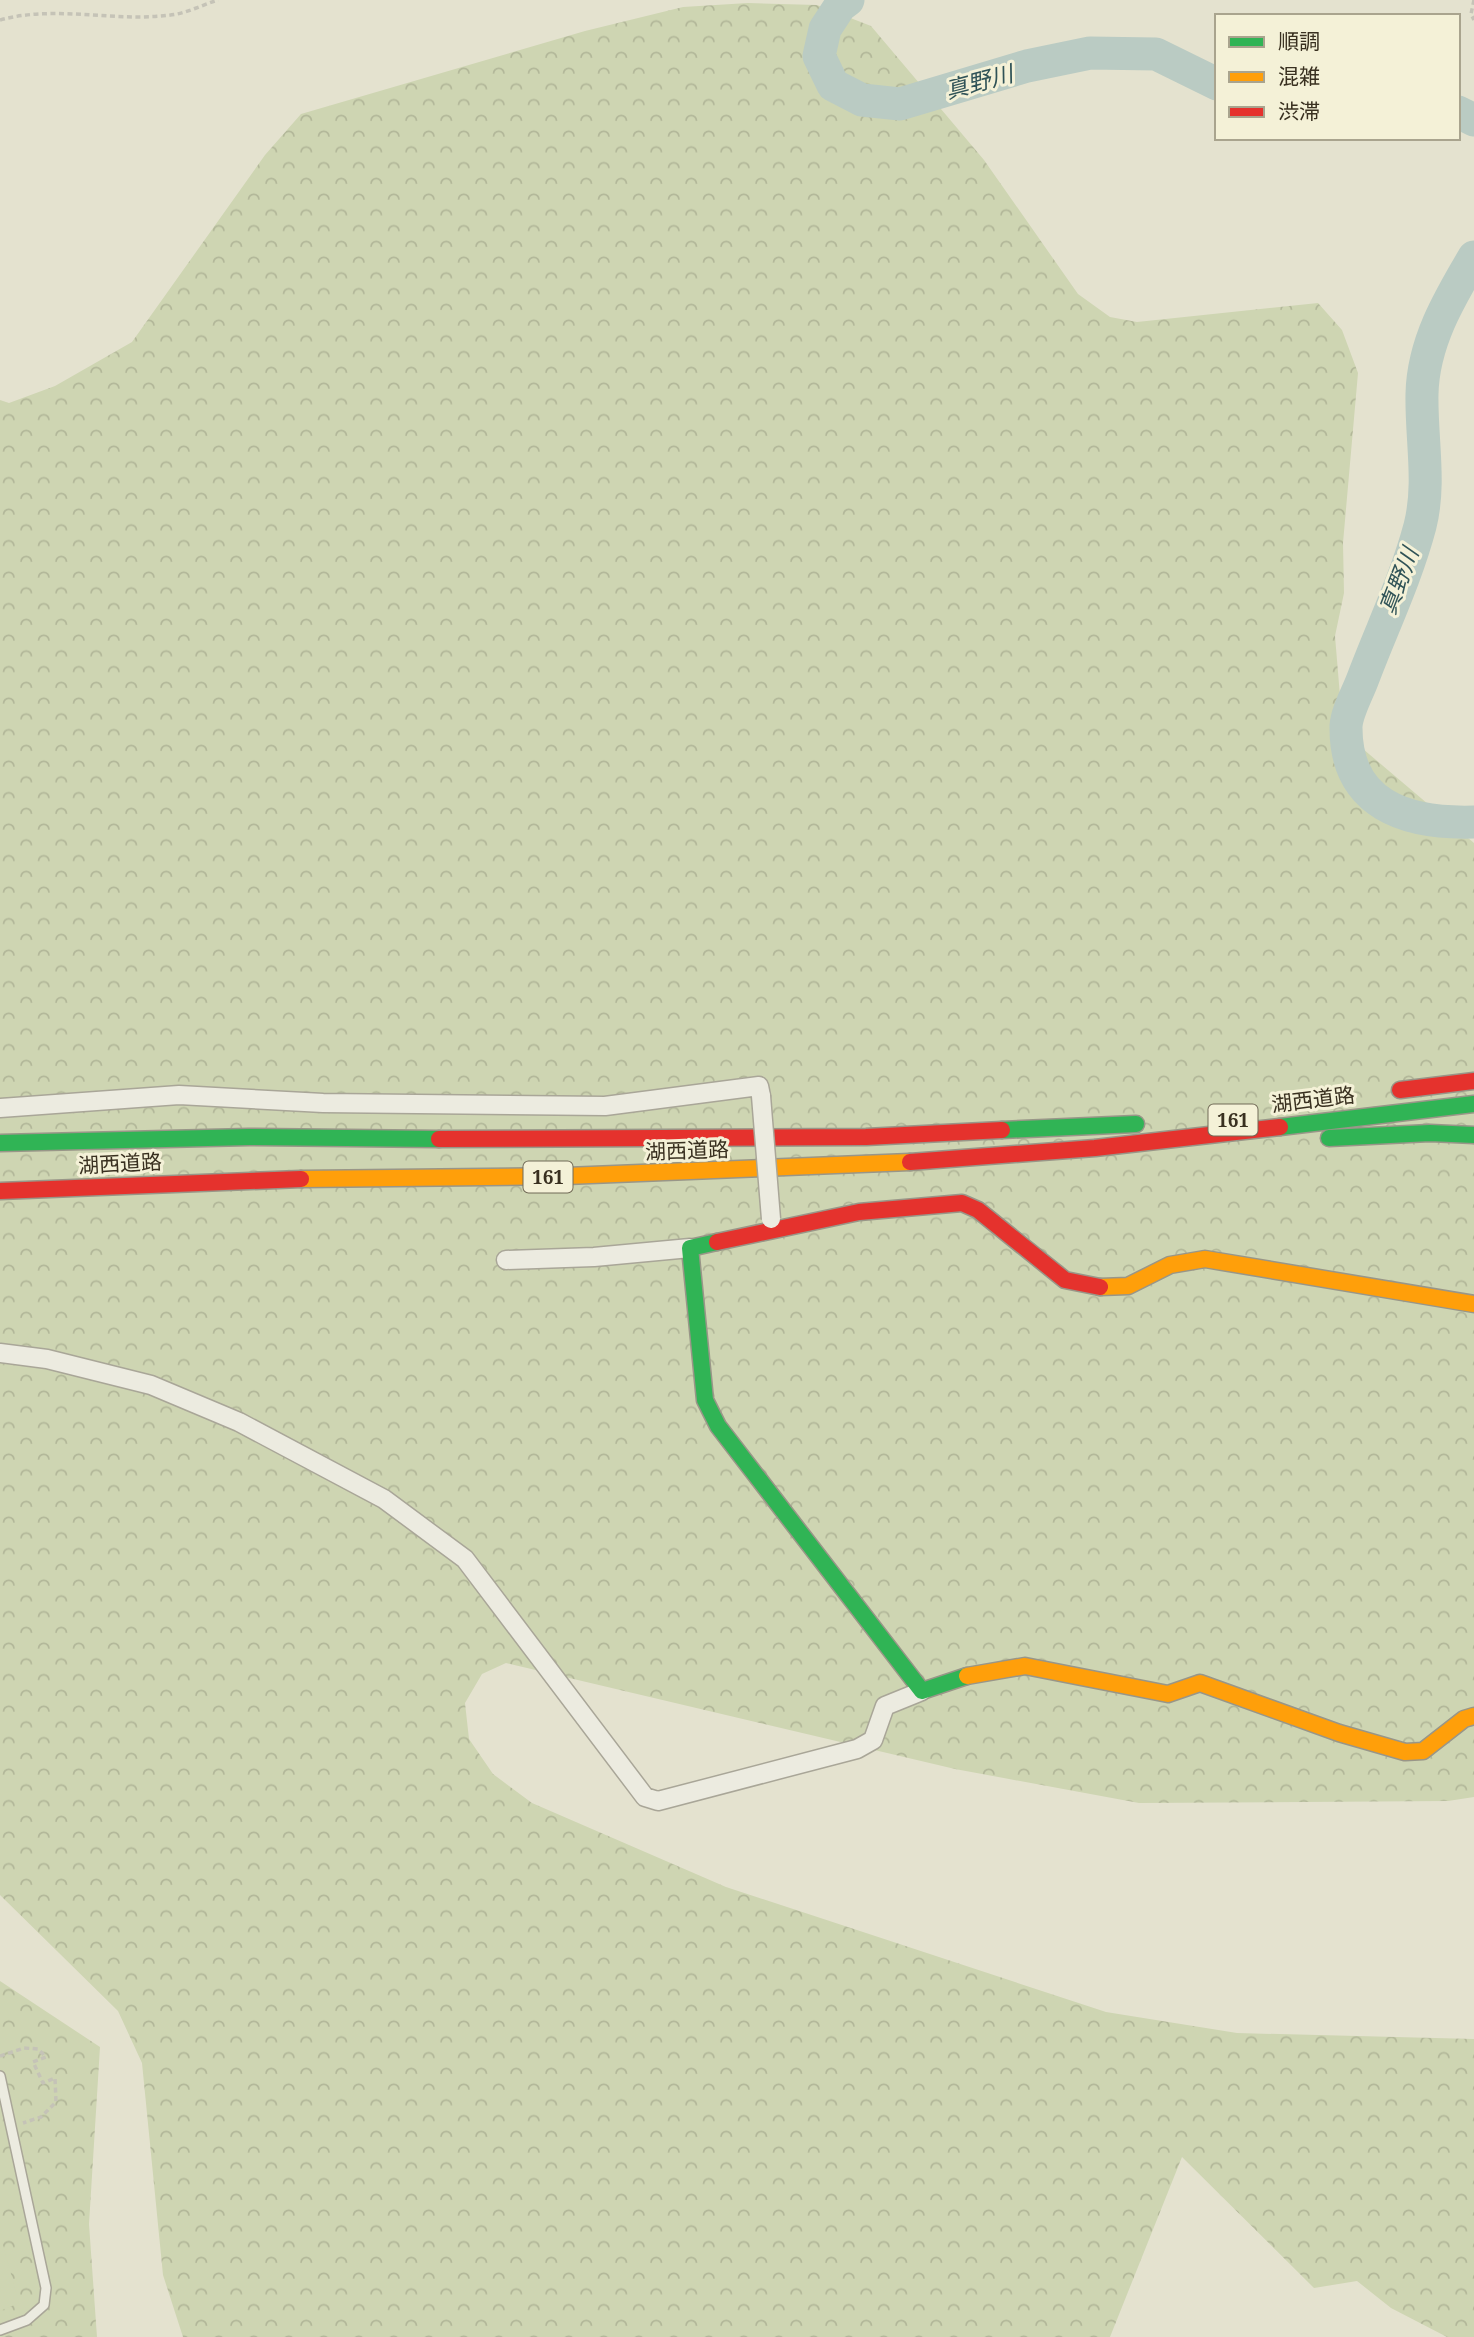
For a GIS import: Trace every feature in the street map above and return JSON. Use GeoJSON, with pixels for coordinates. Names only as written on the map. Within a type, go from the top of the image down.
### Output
{"type":"FeatureCollection","features":[{"type":"Feature","properties":{"kind":"main road"},"geometry":{"type":"LineString","coordinates":[[1385,1092],[1474,1081]]}},
{"type":"Feature","properties":{"kind":"main road","name":"湖西道路"},"geometry":{"type":"LineString","coordinates":[[0,1191],[224,1180],[566,1177],[869,1165],[1095,1148],[1474,1104]]}},
{"type":"Feature","properties":{"kind":"main road","name":"湖西道路"},"geometry":{"type":"LineString","coordinates":[[0,1143],[249,1137],[507,1140],[866,1137],[1373,1114]]}},
{"type":"Feature","properties":{"kind":"main road"},"geometry":{"type":"LineString","coordinates":[[1095,1148],[1430,1133],[1474,1135]]}},
{"type":"Feature","properties":{"kind":"main road"},"geometry":{"type":"LineString","coordinates":[[1474,1304],[1374,1285],[1350,1285],[1323,1277],[1205,1259],[1170,1265],[1128,1286],[1090,1287],[1065,1280],[1034,1258],[978,1210],[962,1203],[859,1212],[771,1225],[690,1248],[705,1400],[718,1426],[922,1691],[983,1671],[1025,1666],[1168,1694],[1200,1683],[1405,1752],[1423,1751],[1464,1718],[1474,1716]]}},
{"type":"Feature","properties":{"kind":"street"},"geometry":{"type":"LineString","coordinates":[[0,1108],[179,1095],[323,1103],[605,1105],[759,1086],[771,1225]]}},
{"type":"Feature","properties":{"kind":"street"},"geometry":{"type":"LineString","coordinates":[[506,1260],[594,1257],[690,1248]]}},
{"type":"Feature","properties":{"kind":"street"},"geometry":{"type":"LineString","coordinates":[[0,1353],[47,1359],[150,1385],[239,1422],[384,1499],[465,1559],[645,1797],[658,1801],[857,1749],[873,1740],[886,1706],[922,1691]]}},
{"type":"Feature","properties":{"kind":"lane"},"geometry":{"type":"LineString","coordinates":[[0,2076],[46,2288],[44,2305],[27,2320],[0,2330]]}},
{"type":"Feature","properties":{"kind":"path"},"geometry":{"type":"LineString","coordinates":[[0,20],[63,13],[140,16],[178,13],[218,0]]}},
{"type":"Feature","properties":{"kind":"path"},"geometry":{"type":"LineString","coordinates":[[1474,0],[1471,14],[1474,20]]}},
{"type":"Feature","properties":{"kind":"path"},"geometry":{"type":"LineString","coordinates":[[0,2056],[24,2048],[38,2049],[46,2057],[33,2062],[43,2083],[55,2078],[56,2102],[41,2117],[11,2128]]}},
{"type":"Feature","properties":{"kind":"green space"},"geometry":{"type":"Polygon","coordinates":[[[748,3],[817,5],[871,26],[984,160],[1078,294],[1110,317],[1137,322],[1318,303],[1342,330],[1358,373],[1343,543],[1344,593],[1335,636],[1343,732],[1474,843],[1474,1797],[1448,1801],[1139,1803],[955,1769],[506,1663],[482,1674],[465,1703],[469,1739],[493,1774],[532,1803],[726,1887],[1106,2012],[1237,2033],[1474,2039],[1474,2337],[1447,2337],[1391,2308],[1357,2281],[1314,2288],[1182,2157],[1110,2337],[183,2337],[163,2275],[142,2063],[118,2011],[0,1895],[0,400],[9,403],[55,386],[132,342],[265,155],[301,114],[585,31],[683,7],[748,3]]]}},
{"type":"Feature","properties":{"kind":"green space"},"geometry":{"type":"Polygon","coordinates":[[[0,1981],[100,2047],[89,2224],[97,2337],[0,2337],[0,1981]]]}},
{"type":"Feature","properties":{"kind":"green space"},"geometry":{"type":"Polygon","coordinates":[[[0,2234],[19,2303],[0,2311],[0,2234]]]}},
{"type":"Feature","properties":{"kind":"waterway","name":"真野川"},"geometry":{"type":"LineString","coordinates":[[848,0],[840,6],[825,29],[819,56],[833,85],[862,100],[900,104],[1027,66],[1090,53],[1156,54],[1215,83]]}},
{"type":"Feature","properties":{"kind":"waterway","name":"真野川"},"geometry":{"type":"LineString","coordinates":[[1460,113],[1474,120]]}},
{"type":"Feature","properties":{"kind":"waterway","name":"真野川"},"geometry":{"type":"LineString","coordinates":[[1474,257],[1439,322],[1427,357],[1422,394],[1425,493],[1420,526],[1401,585],[1350,709],[1346,726],[1348,753],[1356,775],[1368,792],[1403,813],[1425,819],[1474,822]]}},
{"type":"Feature","properties":{"kind":"traffic: fast"},"geometry":{"type":"LineString","coordinates":[[1280,1127],[1474,1104]]}},
{"type":"Feature","properties":{"kind":"traffic: fast"},"geometry":{"type":"LineString","coordinates":[[1002,1130],[1136,1124]]}},
{"type":"Feature","properties":{"kind":"traffic: fast"},"geometry":{"type":"LineString","coordinates":[[1329,1138],[1430,1133],[1474,1135]]}},
{"type":"Feature","properties":{"kind":"traffic: fast"},"geometry":{"type":"LineString","coordinates":[[0,1143],[249,1137],[439,1139]]}},
{"type":"Feature","properties":{"kind":"traffic: fast"},"geometry":{"type":"LineString","coordinates":[[717,1242],[690,1248],[705,1400],[718,1426],[922,1691],[967,1676]]}},
{"type":"Feature","properties":{"kind":"traffic: slow"},"geometry":{"type":"LineString","coordinates":[[301,1179],[566,1176],[910,1162]]}},
{"type":"Feature","properties":{"kind":"traffic: slow"},"geometry":{"type":"LineString","coordinates":[[1100,1287],[1128,1286],[1170,1265],[1205,1259],[1474,1304]]}},
{"type":"Feature","properties":{"kind":"traffic: slow"},"geometry":{"type":"LineString","coordinates":[[967,1676],[1025,1666],[1168,1694],[1200,1683],[1339,1733],[1405,1752],[1423,1751],[1464,1719],[1474,1716]]}},
{"type":"Feature","properties":{"kind":"traffic: jam"},"geometry":{"type":"LineString","coordinates":[[1400,1090],[1474,1081]]}},
{"type":"Feature","properties":{"kind":"traffic: jam"},"geometry":{"type":"LineString","coordinates":[[910,1162],[1095,1148],[1280,1127]]}},
{"type":"Feature","properties":{"kind":"traffic: jam"},"geometry":{"type":"LineString","coordinates":[[439,1139],[866,1137],[1002,1130]]}},
{"type":"Feature","properties":{"kind":"traffic: jam"},"geometry":{"type":"LineString","coordinates":[[0,1191],[301,1179]]}},
{"type":"Feature","properties":{"kind":"traffic: jam"},"geometry":{"type":"LineString","coordinates":[[717,1242],[859,1212],[962,1203],[978,1210],[1065,1280],[1100,1287]]}}]}
